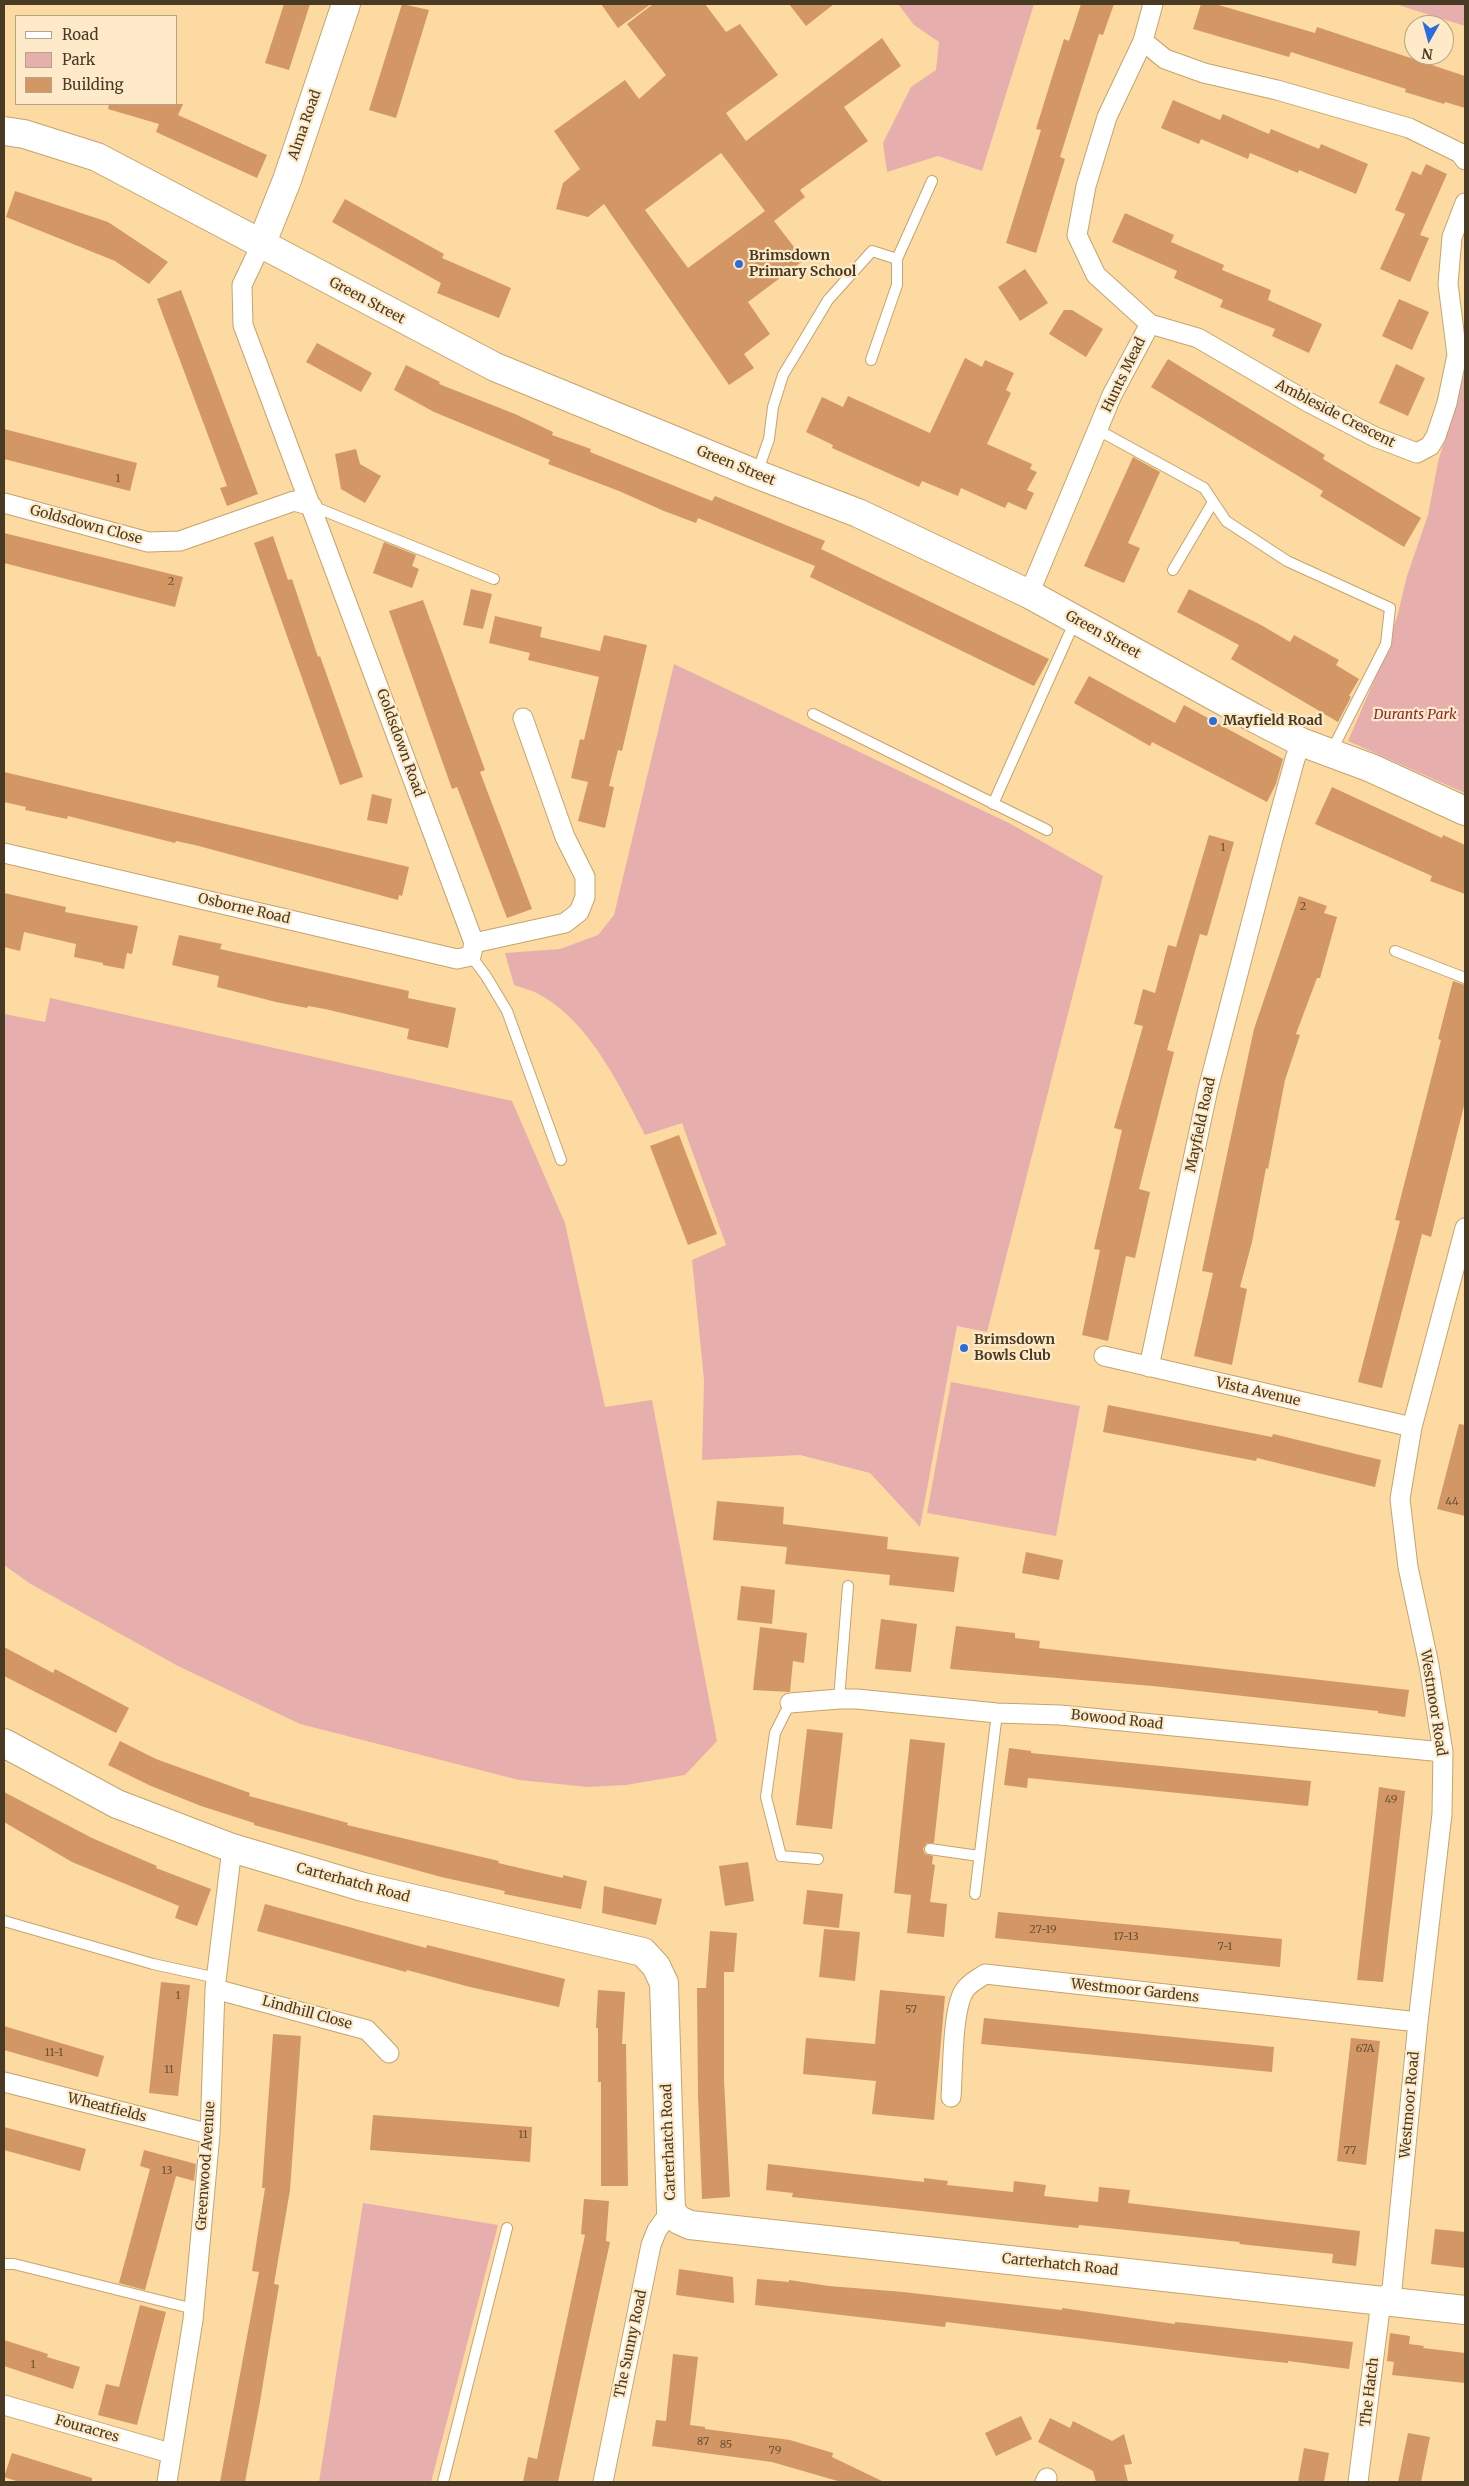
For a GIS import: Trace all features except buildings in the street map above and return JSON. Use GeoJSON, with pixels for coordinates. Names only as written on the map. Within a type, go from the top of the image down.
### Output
{"type":"FeatureCollection","features":[{"type":"Feature","properties":{"kind":"street","name":"Alma Road"},"geometry":{"type":"LineString","coordinates":[[261,245],[287,180],[346,4]]}},
{"type":"Feature","properties":{"kind":"street","name":"Hunts Mead"},"geometry":{"type":"LineString","coordinates":[[1029,594],[1112,395],[1150,324],[1096,275],[1077,235],[1086,186],[1107,116],[1143,41],[1153,4]]}},
{"type":"Feature","properties":{"kind":"street"},"geometry":{"type":"LineString","coordinates":[[1143,41],[1165,59],[1204,72],[1277,90],[1409,128],[1460,153],[1465,160]]}},
{"type":"Feature","properties":{"kind":"street","name":"Green Street"},"geometry":{"type":"LineString","coordinates":[[4,131],[24,134],[97,157],[495,367],[756,474],[858,513],[1029,594],[1301,742],[1371,768],[1465,811]]}},
{"type":"Feature","properties":{"kind":"street","name":"Ambleside Crescent"},"geometry":{"type":"LineString","coordinates":[[1150,324],[1198,338],[1316,406],[1375,437],[1417,453],[1430,446],[1436,436],[1447,402],[1457,355],[1448,284],[1452,237],[1465,203]]}},
{"type":"Feature","properties":{"kind":"street","name":"Goldsdown Road"},"geometry":{"type":"LineString","coordinates":[[261,245],[242,285],[243,325],[312,506],[472,949]]}},
{"type":"Feature","properties":{"kind":"street","name":"Goldsdown Close"},"geometry":{"type":"LineString","coordinates":[[4,503],[148,542],[180,542],[294,501],[312,506]]}},
{"type":"Feature","properties":{"kind":"street"},"geometry":{"type":"LineString","coordinates":[[472,949],[565,923],[579,912],[585,897],[585,877],[565,837],[523,718]]}},
{"type":"Feature","properties":{"kind":"street","name":"Mayfield Road"},"geometry":{"type":"LineString","coordinates":[[1149,1367],[1208,1089],[1275,830],[1301,742]]}},
{"type":"Feature","properties":{"kind":"street","name":"Osborne Road"},"geometry":{"type":"LineString","coordinates":[[4,853],[457,959],[472,949]]}},
{"type":"Feature","properties":{"kind":"street","name":"Westmoor Road"},"geometry":{"type":"LineString","coordinates":[[1381,2301],[1392,2289],[1418,2022],[1442,1814],[1443,1752],[1429,1665],[1408,1567],[1400,1499],[1412,1427],[1465,1228]]}},
{"type":"Feature","properties":{"kind":"street","name":"Vista Avenue"},"geometry":{"type":"LineString","coordinates":[[1104,1356],[1412,1427]]}},
{"type":"Feature","properties":{"kind":"street","name":"Bowood Road"},"geometry":{"type":"LineString","coordinates":[[790,1703],[839,1699],[997,1713],[1060,1715],[1443,1752]]}},
{"type":"Feature","properties":{"kind":"street","name":"Carterhatch Road"},"geometry":{"type":"LineString","coordinates":[[4,1743],[20,1754],[117,1804],[232,1848],[364,1887],[643,1952],[651,1959],[664,1983],[671,2210],[679,2220],[690,2225],[1465,2310]]}},
{"type":"Feature","properties":{"kind":"street","name":"Greenwood Avenue"},"geometry":{"type":"LineString","coordinates":[[167,2482],[170,2453],[194,2309],[210,2134],[216,1983],[232,1848]]}},
{"type":"Feature","properties":{"kind":"street","name":"Westmoor Gardens"},"geometry":{"type":"LineString","coordinates":[[951,2097],[958,2010],[964,1991],[971,1983],[986,1974],[1418,2022]]}},
{"type":"Feature","properties":{"kind":"street","name":"Lindhill Close"},"geometry":{"type":"LineString","coordinates":[[216,1983],[367,2030],[389,2053]]}},
{"type":"Feature","properties":{"kind":"street","name":"Wheatfields"},"geometry":{"type":"LineString","coordinates":[[4,2082],[210,2134]]}},
{"type":"Feature","properties":{"kind":"street","name":"The Sunny Road"},"geometry":{"type":"LineString","coordinates":[[603,2482],[651,2245],[657,2230],[671,2210]]}},
{"type":"Feature","properties":{"kind":"street","name":"The Hatch"},"geometry":{"type":"LineString","coordinates":[[1358,2482],[1381,2301]]}},
{"type":"Feature","properties":{"kind":"street","name":"Fouracres"},"geometry":{"type":"LineString","coordinates":[[4,2405],[170,2453]]}},
{"type":"Feature","properties":{"kind":"lane"},"geometry":{"type":"LineString","coordinates":[[872,360],[897,285],[897,259],[932,181]]}},
{"type":"Feature","properties":{"kind":"lane"},"geometry":{"type":"LineString","coordinates":[[756,474],[769,439],[773,407],[783,375],[828,300],[872,251],[897,259]]}},
{"type":"Feature","properties":{"kind":"lane"},"geometry":{"type":"LineString","coordinates":[[1098,430],[1204,488],[1226,521],[1287,561],[1390,608],[1386,644],[1331,754]]}},
{"type":"Feature","properties":{"kind":"lane"},"geometry":{"type":"LineString","coordinates":[[1173,570],[1213,502]]}},
{"type":"Feature","properties":{"kind":"lane"},"geometry":{"type":"LineString","coordinates":[[312,506],[494,579]]}},
{"type":"Feature","properties":{"kind":"lane"},"geometry":{"type":"LineString","coordinates":[[993,804],[1076,620]]}},
{"type":"Feature","properties":{"kind":"lane"},"geometry":{"type":"LineString","coordinates":[[813,714],[1047,830]]}},
{"type":"Feature","properties":{"kind":"lane"},"geometry":{"type":"LineString","coordinates":[[472,949],[508,1011],[561,1160]]}},
{"type":"Feature","properties":{"kind":"lane"},"geometry":{"type":"LineString","coordinates":[[1395,951],[1465,978]]}},
{"type":"Feature","properties":{"kind":"lane"},"geometry":{"type":"LineString","coordinates":[[839,1699],[848,1586]]}},
{"type":"Feature","properties":{"kind":"lane"},"geometry":{"type":"LineString","coordinates":[[790,1703],[775,1733],[766,1797],[781,1856],[818,1860]]}},
{"type":"Feature","properties":{"kind":"lane"},"geometry":{"type":"LineString","coordinates":[[975,1894],[997,1713]]}},
{"type":"Feature","properties":{"kind":"lane"},"geometry":{"type":"LineString","coordinates":[[930,1850],[979,1856]]}},
{"type":"Feature","properties":{"kind":"lane"},"geometry":{"type":"LineString","coordinates":[[4,1921],[216,1983]]}},
{"type":"Feature","properties":{"kind":"lane"},"geometry":{"type":"LineString","coordinates":[[443,2482],[507,2228]]}},
{"type":"Feature","properties":{"kind":"lane"},"geometry":{"type":"LineString","coordinates":[[4,2264],[14,2264],[194,2309]]}},
{"type":"Feature","properties":{"kind":"green space"},"geometry":{"type":"Polygon","coordinates":[[[898,4],[1034,4],[982,171],[938,156],[887,172],[883,143],[911,87],[936,70],[939,42],[914,25],[898,4]]]}},
{"type":"Feature","properties":{"kind":"green space"},"geometry":{"type":"Polygon","coordinates":[[[1395,4],[1465,4],[1465,26],[1454,23],[1454,15],[1430,15],[1395,4]]]}},
{"type":"Feature","properties":{"kind":"green space","name":"Durants Park"},"geometry":{"type":"Polygon","coordinates":[[[1465,372],[1465,793],[1348,741],[1383,660],[1398,613],[1407,576],[1428,515],[1438,462],[1465,372]]]}},
{"type":"Feature","properties":{"kind":"green space"},"geometry":{"type":"Polygon","coordinates":[[[674,664],[1009,823],[1103,876],[987,1332],[957,1326],[920,1527],[870,1473],[800,1455],[702,1460],[704,1380],[692,1260],[726,1245],[682,1123],[645,1135],[615,1077],[575,1022],[542,996],[514,985],[505,953],[560,949],[598,935],[614,915],[674,664]]]}},
{"type":"Feature","properties":{"kind":"green space"},"geometry":{"type":"Polygon","coordinates":[[[50,998],[512,1101],[565,1223],[605,1407],[652,1400],[717,1741],[685,1775],[626,1785],[588,1787],[519,1780],[300,1724],[178,1666],[29,1583],[4,1565],[4,1014],[45,1022],[50,998]]]}},
{"type":"Feature","properties":{"kind":"green space"},"geometry":{"type":"Polygon","coordinates":[[[951,1382],[1080,1406],[1056,1536],[927,1513],[951,1382]]]}},
{"type":"Feature","properties":{"kind":"green space"},"geometry":{"type":"Polygon","coordinates":[[[363,2203],[498,2225],[431,2482],[319,2482],[363,2203]]]}},
{"type":"Feature","properties":{"kind":"place","name":"Brimsdown Primary School"},"geometry":{"type":"Point","coordinates":[739,264]}},
{"type":"Feature","properties":{"kind":"place","name":"Mayfield Road"},"geometry":{"type":"Point","coordinates":[1213,721]}},
{"type":"Feature","properties":{"kind":"place","name":"Brimsdown Bowls Club"},"geometry":{"type":"Point","coordinates":[964,1348]}}]}
